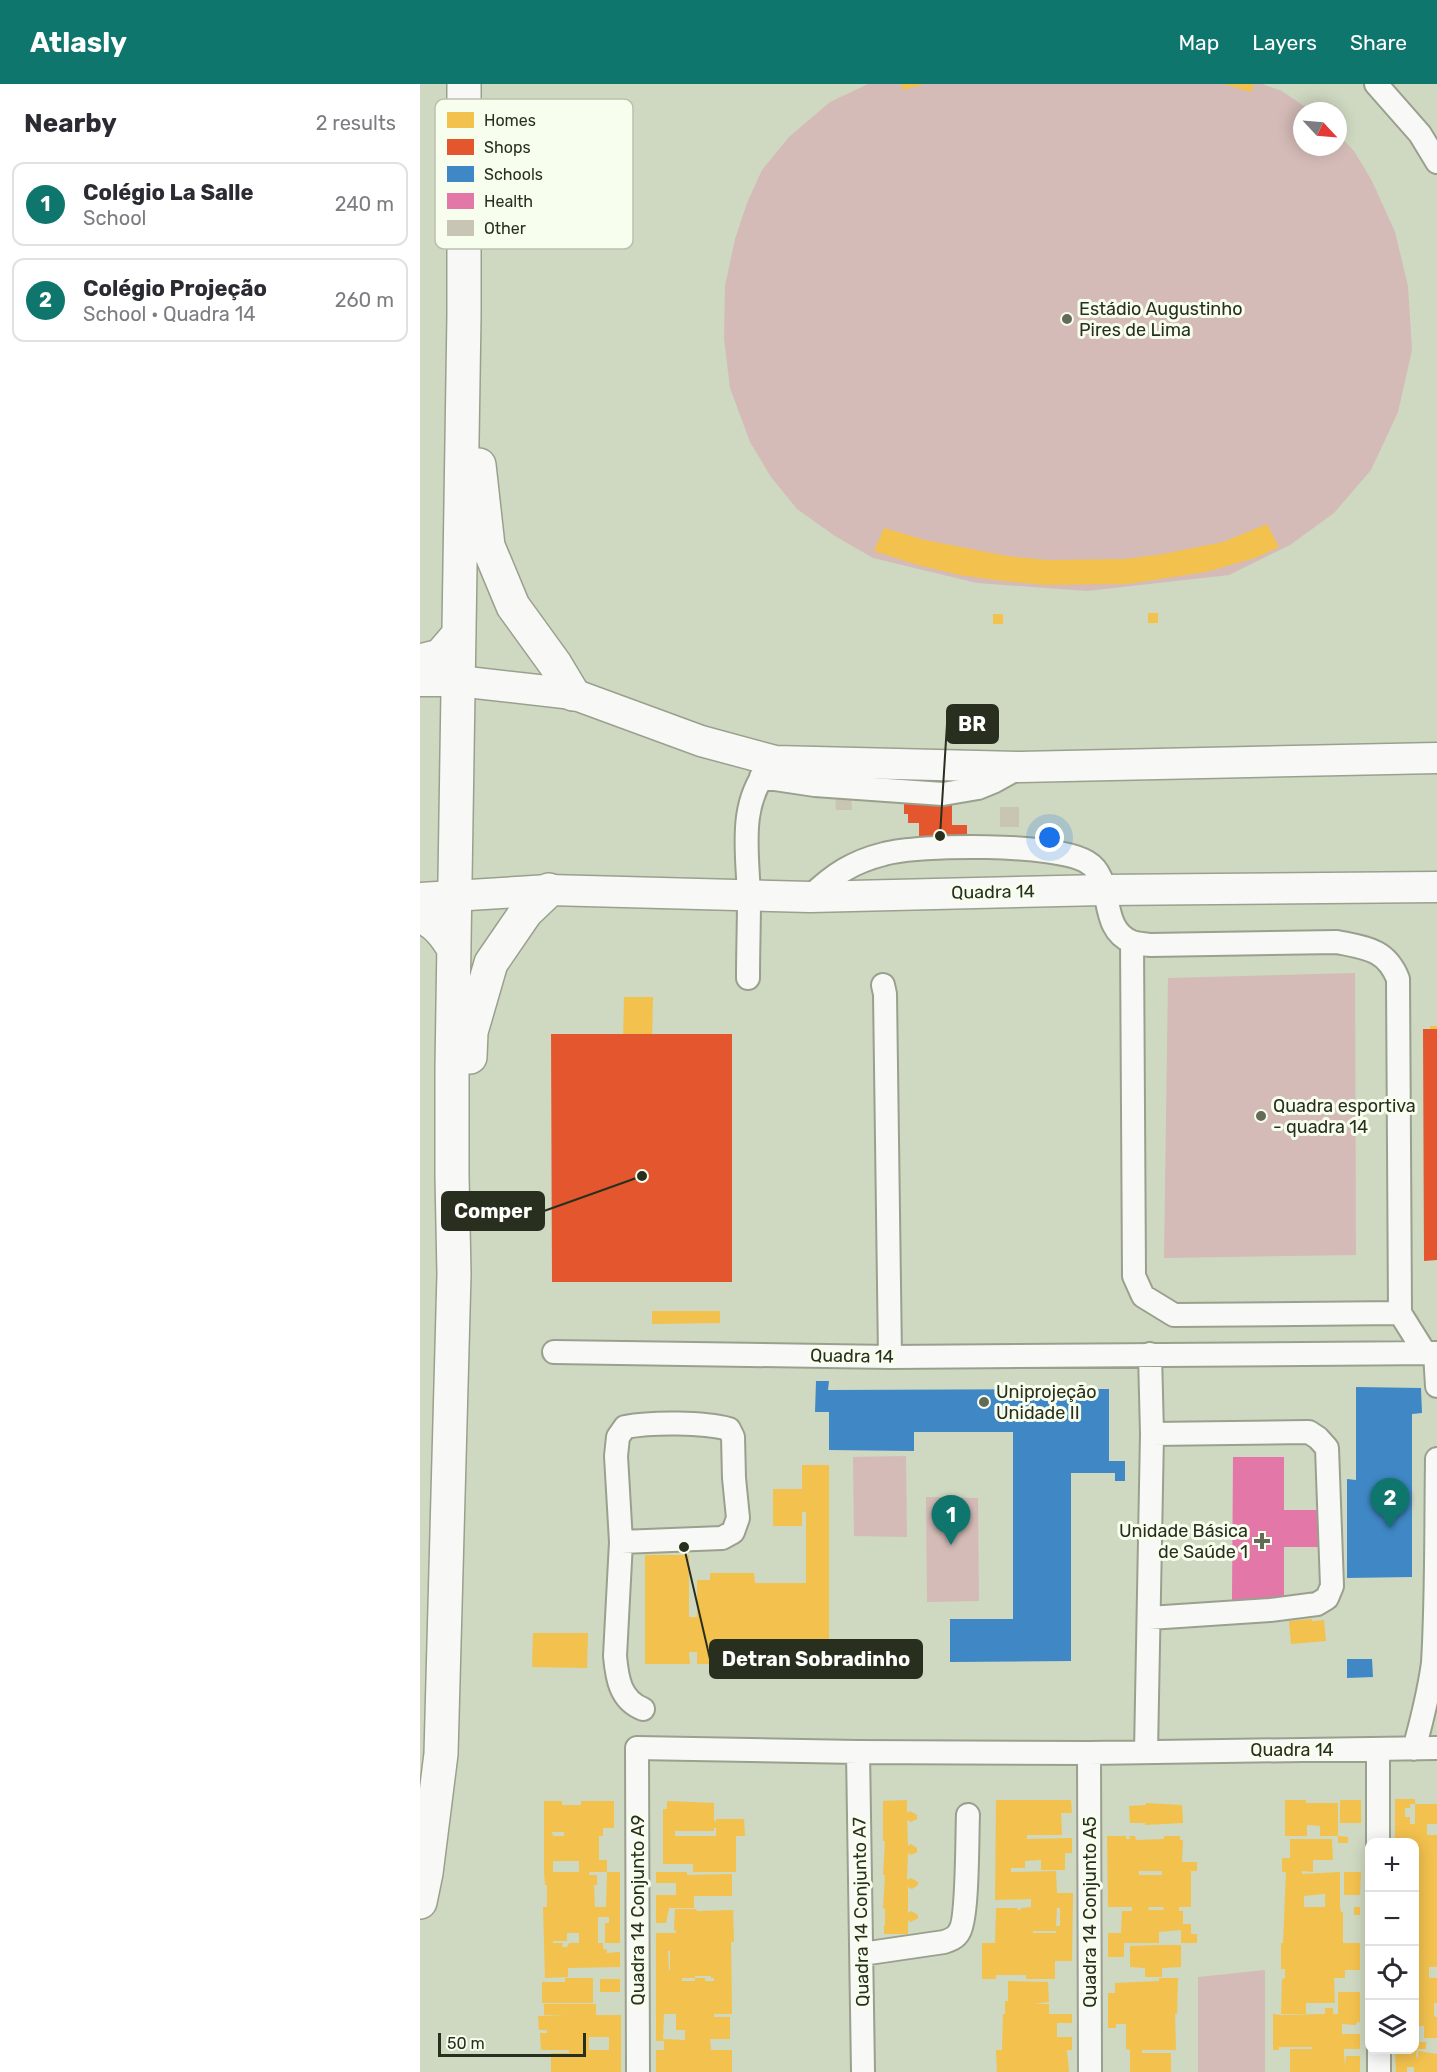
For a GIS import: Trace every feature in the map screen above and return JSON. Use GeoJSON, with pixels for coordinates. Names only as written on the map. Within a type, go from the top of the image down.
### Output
{"type":"FeatureCollection","features":[{"type":"Feature","properties":{"kind":"highway"},"geometry":{"type":"LineString","coordinates":[[420,1902],[426,1873],[441,1754],[454,1274],[452,1176],[454,949],[464,249]]}},
{"type":"Feature","properties":{"kind":"highway"},"geometry":{"type":"LineString","coordinates":[[464,315],[488,546],[513,606],[555,664],[573,694]]}},
{"type":"Feature","properties":{"kind":"highway"},"geometry":{"type":"LineString","coordinates":[[420,661],[440,656],[459,634]]}},
{"type":"Feature","properties":{"kind":"highway"},"geometry":{"type":"LineString","coordinates":[[454,1274],[467,1175],[471,1032],[491,963],[526,912],[549,890]]}},
{"type":"Feature","properties":{"kind":"highway"},"geometry":{"type":"LineString","coordinates":[[420,917],[435,925],[454,949]]}},
{"type":"Feature","properties":{"kind":"main road"},"geometry":{"type":"LineString","coordinates":[[420,681],[458,681],[573,694],[701,741],[768,769],[1020,767],[1437,758]]}},
{"type":"Feature","properties":{"kind":"main road","name":"Quadra 14"},"geometry":{"type":"LineString","coordinates":[[420,898],[549,890],[810,897],[1103,890],[1437,887]]}},
{"type":"Feature","properties":{"kind":"street"},"geometry":{"type":"LineString","coordinates":[[1376,84],[1420,134],[1437,162]]}},
{"type":"Feature","properties":{"kind":"street"},"geometry":{"type":"LineString","coordinates":[[748,978],[748,897],[745,849],[747,823],[753,797],[768,769]]}},
{"type":"Feature","properties":{"kind":"street"},"geometry":{"type":"LineString","coordinates":[[810,897],[831,876],[885,853],[930,848],[991,847],[1073,856],[1087,862],[1094,868],[1101,880],[1110,917],[1115,927],[1132,942],[1150,945],[1337,942],[1367,948],[1383,956],[1393,967],[1398,979],[1400,1314],[1432,1353],[1437,1386]]}},
{"type":"Feature","properties":{"kind":"street"},"geometry":{"type":"LineString","coordinates":[[1132,942],[1134,1276],[1143,1296],[1174,1315],[1400,1314]]}},
{"type":"Feature","properties":{"kind":"street"},"geometry":{"type":"LineString","coordinates":[[882,984],[885,994],[890,1357]]}},
{"type":"Feature","properties":{"kind":"street","name":"Quadra 14"},"geometry":{"type":"LineString","coordinates":[[554,1352],[890,1357],[1432,1353]]}},
{"type":"Feature","properties":{"kind":"street"},"geometry":{"type":"LineString","coordinates":[[1146,1752],[1152,1434],[1150,1354]]}},
{"type":"Feature","properties":{"kind":"street"},"geometry":{"type":"LineString","coordinates":[[621,1542],[722,1538],[733,1532],[738,1518],[734,1478],[734,1437],[729,1429],[716,1426],[640,1424],[625,1427],[618,1437],[616,1456],[621,1542],[615,1656],[620,1689],[634,1706],[643,1709]]}},
{"type":"Feature","properties":{"kind":"street"},"geometry":{"type":"LineString","coordinates":[[1149,1618],[1270,1610],[1317,1604],[1327,1598],[1332,1586],[1327,1448],[1318,1438],[1309,1432],[1152,1434]]}},
{"type":"Feature","properties":{"kind":"street"},"geometry":{"type":"LineString","coordinates":[[1414,1749],[1427,1700],[1433,1661],[1437,1598],[1437,1459]]}},
{"type":"Feature","properties":{"kind":"street","name":"Quadra 14"},"geometry":{"type":"LineString","coordinates":[[637,1748],[858,1752],[1146,1752],[1437,1748]]}},
{"type":"Feature","properties":{"kind":"street","name":"Quadra 14 Conjunto A9"},"geometry":{"type":"LineString","coordinates":[[637,1748],[638,2072]]}},
{"type":"Feature","properties":{"kind":"street"},"geometry":{"type":"LineString","coordinates":[[1377,1750],[1378,1838]]}},
{"type":"Feature","properties":{"kind":"street","name":"Quadra 14 Conjunto A7"},"geometry":{"type":"LineString","coordinates":[[858,1752],[863,2072]]}},
{"type":"Feature","properties":{"kind":"street","name":"Quadra 14 Conjunto A5"},"geometry":{"type":"LineString","coordinates":[[1089,1752],[1090,2072]]}},
{"type":"Feature","properties":{"kind":"street"},"geometry":{"type":"LineString","coordinates":[[862,1953],[944,1942],[960,1932],[964,1915],[968,1815]]}},
{"type":"Feature","properties":{"kind":"street"},"geometry":{"type":"LineString","coordinates":[[1379,2054],[1379,2072]]}},
{"type":"Feature","properties":{"kind":"shaded area","name":"Estádio Augustinho Pires de Lima"},"geometry":{"type":"Polygon","coordinates":[[[868,84],[1262,84],[1282,91],[1298,102],[1293,102],[1293,156],[1347,156],[1347,144],[1354,151],[1372,181],[1395,232],[1408,286],[1412,350],[1398,412],[1371,470],[1334,513],[1290,545],[1229,575],[1087,591],[977,583],[873,558],[835,536],[797,509],[771,477],[750,442],[730,388],[724,338],[725,286],[735,239],[747,203],[762,170],[789,137],[830,102],[868,84]]]}},
{"type":"Feature","properties":{"kind":"shaded area","name":"Quadra esportiva - quadra 14"},"geometry":{"type":"Polygon","coordinates":[[[1355,973],[1356,1255],[1164,1258],[1168,978],[1355,973]]]}},
{"type":"Feature","properties":{"kind":"shaded area"},"geometry":{"type":"Polygon","coordinates":[[[906,1456],[907,1537],[854,1536],[853,1457],[906,1456]]]}},
{"type":"Feature","properties":{"kind":"shaded area"},"geometry":{"type":"Polygon","coordinates":[[[926,1497],[978,1498],[979,1601],[927,1602],[926,1497]]]}},
{"type":"Feature","properties":{"kind":"shaded area"},"geometry":{"type":"Polygon","coordinates":[[[1265,1970],[1265,2072],[1198,2072],[1198,1977],[1265,1970]]]}},
{"type":"Feature","properties":{"kind":"building: Homes"},"geometry":{"type":"Polygon","coordinates":[[[901,84],[922,84],[922,85],[903,90],[901,84]]]}},
{"type":"Feature","properties":{"kind":"building: Homes"},"geometry":{"type":"Polygon","coordinates":[[[1223,84],[1254,84],[1251,92],[1223,84]]]}},
{"type":"Feature","properties":{"kind":"building: Homes"},"geometry":{"type":"Polygon","coordinates":[[[1267,524],[1279,547],[1255,558],[1206,572],[1127,584],[1047,585],[1003,581],[960,575],[874,551],[884,528],[925,540],[1007,556],[1048,560],[1125,559],[1223,542],[1267,524]]]}},
{"type":"Feature","properties":{"kind":"building: Homes"},"geometry":{"type":"Polygon","coordinates":[[[1148,613],[1158,613],[1158,623],[1148,623],[1148,613]]]}},
{"type":"Feature","properties":{"kind":"building: Homes"},"geometry":{"type":"Polygon","coordinates":[[[993,614],[1003,614],[1003,624],[993,624],[993,614]]]}},
{"type":"Feature","properties":{"kind":"building: Homes"},"geometry":{"type":"Polygon","coordinates":[[[624,997],[653,997],[652,1040],[623,1040],[624,997]]]}},
{"type":"Feature","properties":{"kind":"building: Homes"},"geometry":{"type":"Polygon","coordinates":[[[1430,1026],[1437,1026],[1437,1245],[1430,1245],[1430,1069],[1432,1069],[1430,1063],[1432,1055],[1430,1055],[1430,1026]]]}},
{"type":"Feature","properties":{"kind":"building: Homes"},"geometry":{"type":"Polygon","coordinates":[[[652,1311],[720,1311],[720,1323],[652,1324],[652,1311]]]}},
{"type":"Feature","properties":{"kind":"building: Homes"},"geometry":{"type":"Polygon","coordinates":[[[802,1465],[829,1465],[829,1678],[768,1678],[768,1664],[697,1664],[697,1652],[689,1652],[690,1664],[645,1664],[645,1555],[689,1555],[689,1617],[697,1617],[697,1580],[710,1580],[710,1573],[754,1573],[755,1583],[806,1583],[806,1512],[802,1512],[802,1526],[773,1526],[773,1489],[802,1489],[802,1465]]]}},
{"type":"Feature","properties":{"kind":"building: Homes"},"geometry":{"type":"Polygon","coordinates":[[[1312,1619],[1312,1621],[1324,1620],[1326,1641],[1291,1644],[1289,1621],[1312,1619]]]}},
{"type":"Feature","properties":{"kind":"building: Homes"},"geometry":{"type":"Polygon","coordinates":[[[533,1633],[588,1633],[587,1668],[532,1667],[533,1633]]]}},
{"type":"Feature","properties":{"kind":"building: Homes"},"geometry":{"type":"Polygon","coordinates":[[[1395,1799],[1415,1799],[1415,1804],[1437,1804],[1437,1824],[1427,1824],[1427,1835],[1437,1835],[1437,1967],[1429,1967],[1429,1978],[1437,1978],[1437,2003],[1434,2003],[1434,2014],[1437,2017],[1437,2038],[1424,2038],[1424,2026],[1419,2026],[1419,1838],[1395,1838],[1395,1799]],[[1410,1804],[1410,1808],[1405,1808],[1405,1817],[1410,1817],[1410,1824],[1415,1824],[1415,1804],[1410,1804]]]}},
{"type":"Feature","properties":{"kind":"building: Homes"},"geometry":{"type":"Polygon","coordinates":[[[907,1800],[907,1813],[910,1811],[917,1815],[917,1819],[911,1822],[907,1820],[908,1846],[911,1844],[917,1848],[917,1852],[911,1855],[908,1853],[907,1880],[911,1878],[918,1882],[918,1885],[912,1889],[908,1887],[908,1913],[911,1911],[918,1915],[918,1918],[911,1922],[908,1920],[908,1934],[884,1934],[883,1801],[907,1800]]]}},
{"type":"Feature","properties":{"kind":"building: Homes"},"geometry":{"type":"Polygon","coordinates":[[[996,1800],[1071,1800],[1072,1813],[1061,1813],[1062,1835],[1027,1835],[1027,1839],[1072,1838],[1072,1853],[1065,1853],[1065,1870],[1041,1870],[1041,1860],[1025,1861],[1025,1868],[1011,1868],[1011,1872],[1056,1871],[1057,1893],[1073,1893],[1072,1961],[1055,1961],[1055,1979],[1026,1979],[1026,1975],[996,1975],[996,1979],[982,1979],[982,1943],[995,1943],[996,1908],[1021,1910],[1021,1908],[1031,1907],[1031,1899],[995,1900],[996,1800]],[[1057,1908],[1056,1926],[1060,1926],[1060,1908],[1057,1908]],[[1033,1931],[1033,1933],[1056,1933],[1056,1931],[1033,1931]]]}},
{"type":"Feature","properties":{"kind":"building: Homes"},"geometry":{"type":"Polygon","coordinates":[[[1285,1800],[1306,1800],[1306,1803],[1338,1803],[1338,1836],[1320,1836],[1320,1826],[1307,1825],[1307,1836],[1285,1836],[1285,1800]]]}},
{"type":"Feature","properties":{"kind":"building: Homes"},"geometry":{"type":"Polygon","coordinates":[[[1340,1800],[1361,1800],[1361,1823],[1340,1823],[1340,1800]]]}},
{"type":"Feature","properties":{"kind":"building: Homes"},"geometry":{"type":"Polygon","coordinates":[[[544,1801],[562,1801],[562,1805],[581,1805],[581,1801],[614,1801],[614,1828],[603,1828],[603,1836],[599,1836],[599,1860],[607,1860],[607,1872],[620,1872],[620,1943],[605,1943],[605,1923],[609,1923],[609,1917],[598,1917],[598,1943],[603,1943],[603,1949],[607,1950],[607,1953],[620,1952],[620,1967],[568,1968],[568,1977],[545,1978],[543,1907],[547,1907],[547,1885],[545,1885],[544,1801]],[[552,1832],[553,1836],[564,1836],[564,1832],[552,1832]],[[553,1861],[553,1872],[579,1872],[579,1861],[553,1861]],[[589,1872],[589,1875],[597,1875],[597,1885],[594,1885],[595,1907],[606,1907],[607,1872],[589,1872]],[[567,1933],[567,1941],[553,1941],[553,1943],[563,1943],[562,1947],[567,1947],[569,1943],[579,1943],[579,1933],[567,1933]]]}},
{"type":"Feature","properties":{"kind":"building: Homes"},"geometry":{"type":"Polygon","coordinates":[[[667,1801],[714,1803],[714,1821],[716,1819],[744,1819],[745,1836],[736,1836],[736,1872],[693,1872],[693,1864],[663,1864],[663,1809],[667,1809],[667,1801]],[[716,1828],[714,1831],[675,1831],[675,1836],[716,1836],[716,1828]]]}},
{"type":"Feature","properties":{"kind":"building: Homes"},"geometry":{"type":"Polygon","coordinates":[[[1146,1803],[1182,1805],[1183,1823],[1145,1825],[1145,1823],[1130,1823],[1129,1806],[1146,1805],[1146,1803]]]}},
{"type":"Feature","properties":{"kind":"building: Homes"},"geometry":{"type":"Polygon","coordinates":[[[1107,1836],[1126,1836],[1126,1839],[1130,1839],[1129,1836],[1135,1836],[1136,1840],[1180,1836],[1180,1840],[1183,1840],[1182,1862],[1197,1862],[1197,1871],[1191,1871],[1191,1907],[1179,1907],[1179,1911],[1183,1911],[1183,1924],[1191,1924],[1191,1934],[1197,1934],[1197,1943],[1181,1943],[1181,1930],[1159,1932],[1159,1943],[1124,1943],[1124,1957],[1108,1957],[1108,1933],[1121,1933],[1122,1911],[1132,1911],[1132,1907],[1108,1907],[1107,1836]],[[1139,1871],[1139,1875],[1162,1875],[1162,1871],[1139,1871]],[[1149,1907],[1148,1910],[1164,1910],[1163,1907],[1149,1907]]]}},
{"type":"Feature","properties":{"kind":"building: Homes"},"geometry":{"type":"Polygon","coordinates":[[[1338,1836],[1348,1837],[1348,1843],[1338,1843],[1338,1836]]]}},
{"type":"Feature","properties":{"kind":"building: Homes"},"geometry":{"type":"Polygon","coordinates":[[[1290,1839],[1332,1839],[1333,1860],[1313,1860],[1313,1872],[1302,1871],[1302,1874],[1340,1872],[1343,1943],[1360,1943],[1360,1970],[1345,1970],[1345,1978],[1334,1978],[1335,2003],[1306,2003],[1306,2014],[1281,2014],[1282,1979],[1285,1978],[1285,1969],[1281,1969],[1281,1943],[1283,1943],[1286,1872],[1282,1872],[1282,1858],[1290,1858],[1290,1839]],[[1325,1894],[1304,1896],[1304,1907],[1325,1907],[1325,1894]]]}},
{"type":"Feature","properties":{"kind":"building: Homes"},"geometry":{"type":"Polygon","coordinates":[[[656,1872],[687,1872],[687,1875],[732,1874],[732,1896],[694,1896],[694,1908],[669,1908],[666,1923],[656,1923],[656,1895],[676,1895],[676,1883],[656,1883],[656,1872]]]}},
{"type":"Feature","properties":{"kind":"building: Homes"},"geometry":{"type":"Polygon","coordinates":[[[1344,1872],[1361,1872],[1360,1895],[1344,1895],[1344,1872]]]}},
{"type":"Feature","properties":{"kind":"building: Homes"},"geometry":{"type":"Polygon","coordinates":[[[1354,1907],[1360,1907],[1360,1915],[1354,1915],[1354,1907]]]}},
{"type":"Feature","properties":{"kind":"building: Homes"},"geometry":{"type":"Polygon","coordinates":[[[675,1909],[733,1910],[732,2014],[714,2014],[714,2017],[730,2017],[730,2039],[710,2039],[711,2050],[732,2050],[732,2072],[656,2072],[656,2050],[664,2050],[664,2041],[656,2041],[656,1933],[676,1933],[674,1930],[675,1909]],[[668,1951],[669,1970],[670,1951],[668,1951]],[[695,1976],[695,1978],[705,1978],[705,1981],[714,1981],[711,1976],[695,1976]],[[682,1978],[682,1981],[695,1981],[695,1978],[682,1978]],[[664,2014],[663,2039],[685,2040],[685,2030],[676,2030],[676,2014],[664,2014]]]}},
{"type":"Feature","properties":{"kind":"building: Homes"},"geometry":{"type":"Polygon","coordinates":[[[1181,1945],[1181,1967],[1162,1968],[1162,1977],[1145,1977],[1145,1968],[1130,1967],[1130,1946],[1181,1945]]]}},
{"type":"Feature","properties":{"kind":"building: Homes"},"geometry":{"type":"Polygon","coordinates":[[[565,1978],[593,1978],[593,2003],[542,2003],[542,1982],[565,1982],[565,1978]]]}},
{"type":"Feature","properties":{"kind":"building: Homes"},"geometry":{"type":"Polygon","coordinates":[[[1159,1978],[1178,1978],[1177,2014],[1175,2014],[1176,2050],[1142,2050],[1142,2053],[1171,2053],[1171,2072],[1130,2072],[1130,2050],[1126,2049],[1126,2024],[1116,2024],[1116,2028],[1108,2028],[1108,1993],[1115,1993],[1115,1983],[1159,1981],[1159,1978]]]}},
{"type":"Feature","properties":{"kind":"building: Homes"},"geometry":{"type":"Polygon","coordinates":[[[600,1979],[620,1979],[620,1992],[600,1992],[600,1979]]]}},
{"type":"Feature","properties":{"kind":"building: Homes"},"geometry":{"type":"Polygon","coordinates":[[[1008,1981],[1048,1982],[1049,2002],[1034,2004],[1049,2004],[1049,2014],[1072,2014],[1072,2023],[1057,2023],[1057,2037],[1072,2037],[1072,2050],[1067,2050],[1069,2072],[997,2072],[996,2050],[1002,2050],[1003,2014],[1005,2014],[1005,2001],[1008,2001],[1008,1981]]]}},
{"type":"Feature","properties":{"kind":"building: Homes"},"geometry":{"type":"Polygon","coordinates":[[[1338,1992],[1360,1992],[1360,2022],[1356,2025],[1342,2024],[1342,2034],[1360,2034],[1360,2049],[1344,2049],[1344,2052],[1345,2067],[1346,2056],[1360,2056],[1360,2072],[1290,2072],[1290,2049],[1312,2049],[1312,2047],[1279,2047],[1279,2050],[1273,2050],[1273,2014],[1325,2014],[1325,2008],[1333,2008],[1333,2014],[1338,2014],[1338,1992]]]}},
{"type":"Feature","properties":{"kind":"building: Homes"},"geometry":{"type":"Polygon","coordinates":[[[544,2004],[596,2004],[596,2015],[621,2015],[621,2072],[551,2072],[551,2053],[569,2053],[569,2050],[541,2050],[540,2033],[547,2033],[547,2030],[539,2030],[538,2016],[568,2015],[544,2015],[544,2004]],[[589,2037],[589,2050],[609,2050],[609,2037],[589,2037]]]}},
{"type":"Feature","properties":{"kind":"building: Homes"},"geometry":{"type":"Polygon","coordinates":[[[1419,2042],[1426,2042],[1426,2049],[1419,2049],[1419,2042]]]}},
{"type":"Feature","properties":{"kind":"building: Homes"},"geometry":{"type":"Polygon","coordinates":[[[1419,2051],[1437,2054],[1437,2072],[1414,2072],[1414,2067],[1407,2067],[1407,2072],[1396,2072],[1395,2054],[1416,2054],[1418,2059],[1419,2051]]]}},
{"type":"Feature","properties":{"kind":"building: Shops"},"geometry":{"type":"Polygon","coordinates":[[[904,784],[952,784],[952,825],[967,825],[967,855],[919,855],[919,823],[908,823],[908,814],[904,814],[904,784]]]}},
{"type":"Feature","properties":{"kind":"building: Shops"},"geometry":{"type":"Polygon","coordinates":[[[1423,1029],[1437,1029],[1437,1260],[1424,1261],[1423,1029]]]}},
{"type":"Feature","properties":{"kind":"building: Shops"},"geometry":{"type":"Polygon","coordinates":[[[551,1034],[732,1034],[732,1282],[552,1282],[551,1034]]]}},
{"type":"Feature","properties":{"kind":"building: Schools"},"geometry":{"type":"Polygon","coordinates":[[[816,1381],[829,1381],[828,1390],[1109,1389],[1109,1461],[1125,1461],[1125,1481],[1115,1481],[1115,1473],[1071,1473],[1071,1661],[950,1662],[950,1619],[1013,1619],[1013,1432],[914,1432],[914,1451],[829,1450],[829,1412],[815,1412],[816,1381]]]}},
{"type":"Feature","properties":{"kind":"building: Schools"},"geometry":{"type":"Polygon","coordinates":[[[1356,1387],[1421,1388],[1422,1413],[1412,1414],[1412,1577],[1347,1578],[1347,1479],[1356,1480],[1356,1387]]]}},
{"type":"Feature","properties":{"kind":"building: Schools"},"geometry":{"type":"Polygon","coordinates":[[[1347,1659],[1372,1659],[1373,1677],[1347,1678],[1347,1659]]]}},
{"type":"Feature","properties":{"kind":"building: Health"},"geometry":{"type":"Polygon","coordinates":[[[1233,1457],[1284,1457],[1284,1510],[1321,1510],[1321,1547],[1284,1547],[1284,1600],[1232,1600],[1233,1457]]]}},
{"type":"Feature","properties":{"kind":"building: Other"},"geometry":{"type":"Polygon","coordinates":[[[851,791],[852,810],[836,810],[835,792],[851,791]]]}},
{"type":"Feature","properties":{"kind":"building: Other"},"geometry":{"type":"Polygon","coordinates":[[[1000,807],[1019,807],[1019,827],[1000,827],[1000,807]]]}},
{"type":"Feature","properties":{"kind":"place","name":"Estádio Augustinho Pires de Lima"},"geometry":{"type":"Point","coordinates":[1067,319]}},
{"type":"Feature","properties":{"kind":"place","name":"BR"},"geometry":{"type":"Point","coordinates":[940,836]}},
{"type":"Feature","properties":{"kind":"place","name":"Quadra esportiva - quadra 14"},"geometry":{"type":"Point","coordinates":[1261,1116]}},
{"type":"Feature","properties":{"kind":"place","name":"Comper"},"geometry":{"type":"Point","coordinates":[642,1176]}},
{"type":"Feature","properties":{"kind":"place","name":"Uniprojeção Unidade II"},"geometry":{"type":"Point","coordinates":[984,1402]}},
{"type":"Feature","properties":{"kind":"place","name":"Colégio Projeção"},"geometry":{"type":"Point","coordinates":[1390,1528]}},
{"type":"Feature","properties":{"kind":"place","name":"Unidade Básica de Saúde 1"},"geometry":{"type":"Point","coordinates":[1262,1541]}},
{"type":"Feature","properties":{"kind":"place","name":"Colégio La Salle"},"geometry":{"type":"Point","coordinates":[951,1545]}},
{"type":"Feature","properties":{"kind":"place","name":"Detran Sobradinho"},"geometry":{"type":"Point","coordinates":[684,1547]}}]}
